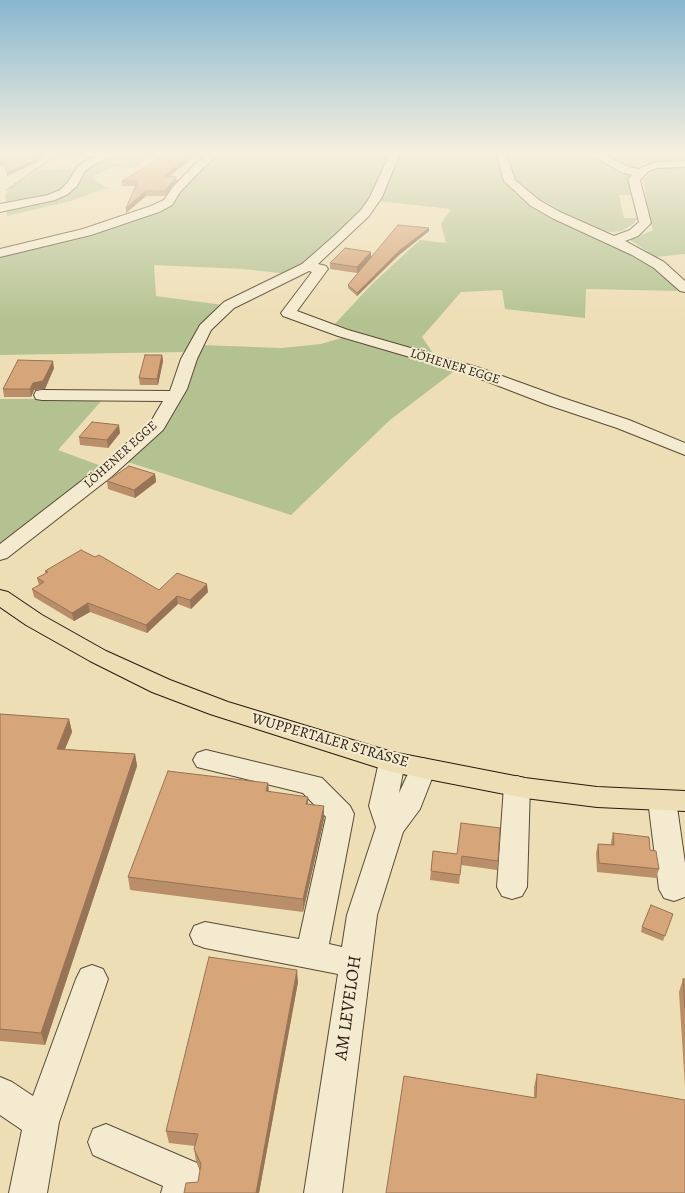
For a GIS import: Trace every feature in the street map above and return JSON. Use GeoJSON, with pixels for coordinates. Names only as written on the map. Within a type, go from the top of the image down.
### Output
{"type":"FeatureCollection","features":[{"type":"Feature","properties":{"kind":"main road","name":"WUPPERTALER STRASSE"},"geometry":{"type":"LineString","coordinates":[[0,597],[34,620],[92,653],[161,686],[256,720],[392,762],[517,786],[597,797],[674,801]]}},
{"type":"Feature","properties":{"kind":"street"},"geometry":{"type":"LineString","coordinates":[[0,253],[87,232],[156,209]]}},
{"type":"Feature","properties":{"kind":"street","name":"LÖHENER EGGE"},"geometry":{"type":"LineString","coordinates":[[0,554],[104,473],[157,426],[179,389],[189,359],[205,328],[229,305],[307,267],[340,239],[368,209]]}},
{"type":"Feature","properties":{"kind":"street"},"geometry":{"type":"LineString","coordinates":[[545,209],[614,240],[659,265],[685,288]]}},
{"type":"Feature","properties":{"kind":"street"},"geometry":{"type":"LineString","coordinates":[[614,240],[634,233],[645,223],[641,209]]}},
{"type":"Feature","properties":{"kind":"street","name":"LÖHENER EGGE"},"geometry":{"type":"LineString","coordinates":[[307,267],[321,269],[288,313],[343,334],[474,371],[554,401],[623,424],[685,450]]}},
{"type":"Feature","properties":{"kind":"street"},"geometry":{"type":"LineString","coordinates":[[42,395],[175,396]]}},
{"type":"Feature","properties":{"kind":"street"},"geometry":{"type":"LineString","coordinates":[[206,760],[312,785],[340,814],[311,955]]}},
{"type":"Feature","properties":{"kind":"street"},"geometry":{"type":"LineString","coordinates":[[390,827],[383,806],[392,762]]}},
{"type":"Feature","properties":{"kind":"street","name":"AM LEVELOH"},"geometry":{"type":"LineString","coordinates":[[323,1193],[362,915],[390,827],[406,809],[423,768]]}},
{"type":"Feature","properties":{"kind":"street"},"geometry":{"type":"LineString","coordinates":[[512,887],[517,786]]}},
{"type":"Feature","properties":{"kind":"street"},"geometry":{"type":"LineString","coordinates":[[674,801],[674,889]]}},
{"type":"Feature","properties":{"kind":"street"},"geometry":{"type":"LineString","coordinates":[[205,935],[355,963]]}},
{"type":"Feature","properties":{"kind":"street"},"geometry":{"type":"LineString","coordinates":[[28,1193],[41,1122],[92,979]]}},
{"type":"Feature","properties":{"kind":"street"},"geometry":{"type":"LineString","coordinates":[[0,1094],[41,1122]]}},
{"type":"Feature","properties":{"kind":"street"},"geometry":{"type":"LineString","coordinates":[[106,1142],[184,1176],[180,1193]]}},
{"type":"Feature","properties":{"kind":"green space"},"geometry":{"type":"Polygon","coordinates":[[[6,209],[38,209],[7,216],[6,209]]]}},
{"type":"Feature","properties":{"kind":"green space"},"geometry":{"type":"Polygon","coordinates":[[[160,209],[364,209],[306,265],[288,274],[243,269],[154,265],[156,296],[223,305],[186,352],[0,355],[0,254],[160,209]]]}},
{"type":"Feature","properties":{"kind":"green space"},"geometry":{"type":"Polygon","coordinates":[[[448,209],[538,209],[643,259],[668,278],[678,291],[586,289],[585,318],[505,309],[502,290],[461,292],[422,337],[437,359],[332,327],[372,284],[420,240],[446,243],[441,224],[451,209],[448,209]]]}},
{"type":"Feature","properties":{"kind":"green space"},"geometry":{"type":"Polygon","coordinates":[[[553,209],[622,209],[624,218],[638,218],[633,224],[622,231],[611,232],[603,231],[553,209]]]}},
{"type":"Feature","properties":{"kind":"green space"},"geometry":{"type":"Polygon","coordinates":[[[647,209],[685,209],[685,254],[656,257],[630,240],[653,230],[647,209]]]}},
{"type":"Feature","properties":{"kind":"green space"},"geometry":{"type":"Polygon","coordinates":[[[345,337],[457,369],[390,420],[291,515],[125,461],[149,437],[201,345],[282,348],[321,344],[345,337]]]}},
{"type":"Feature","properties":{"kind":"green space"},"geometry":{"type":"Polygon","coordinates":[[[0,399],[103,399],[58,450],[104,467],[0,548],[0,399]]]}},
{"type":"Feature","properties":{"kind":"building"},"geometry":{"type":"Polygon","coordinates":[[[398,225],[429,228],[399,251],[357,293],[348,285],[398,225]]]}},
{"type":"Feature","properties":{"kind":"building"},"geometry":{"type":"Polygon","coordinates":[[[345,248],[371,252],[357,267],[330,263],[345,248]]]}},
{"type":"Feature","properties":{"kind":"building"},"geometry":{"type":"Polygon","coordinates":[[[145,355],[162,355],[157,379],[139,378],[145,355]]]}},
{"type":"Feature","properties":{"kind":"building"},"geometry":{"type":"Polygon","coordinates":[[[18,360],[53,361],[43,381],[33,383],[30,389],[3,389],[18,360]]]}},
{"type":"Feature","properties":{"kind":"building"},"geometry":{"type":"Polygon","coordinates":[[[92,422],[119,425],[107,440],[79,437],[92,422]]]}},
{"type":"Feature","properties":{"kind":"building"},"geometry":{"type":"Polygon","coordinates":[[[129,466],[155,474],[134,490],[107,481],[129,466]]]}},
{"type":"Feature","properties":{"kind":"building"},"geometry":{"type":"Polygon","coordinates":[[[81,550],[95,557],[99,555],[159,590],[177,573],[207,584],[190,600],[177,596],[146,625],[88,603],[72,613],[32,589],[44,582],[37,578],[48,572],[45,571],[81,550]]]}},
{"type":"Feature","properties":{"kind":"building"},"geometry":{"type":"Polygon","coordinates":[[[0,714],[69,719],[57,749],[135,754],[41,1033],[0,1029],[0,714]]]}},
{"type":"Feature","properties":{"kind":"building"},"geometry":{"type":"Polygon","coordinates":[[[168,771],[268,783],[266,791],[308,797],[306,804],[324,806],[303,899],[128,877],[168,771]]]}},
{"type":"Feature","properties":{"kind":"building"},"geometry":{"type":"Polygon","coordinates":[[[461,823],[500,828],[498,861],[462,856],[460,875],[431,871],[433,851],[457,854],[461,823]]]}},
{"type":"Feature","properties":{"kind":"building"},"geometry":{"type":"Polygon","coordinates":[[[613,833],[649,837],[650,850],[656,851],[659,869],[599,863],[598,844],[614,845],[613,833]]]}},
{"type":"Feature","properties":{"kind":"building"},"geometry":{"type":"Polygon","coordinates":[[[651,905],[673,914],[665,936],[642,927],[651,905]]]}},
{"type":"Feature","properties":{"kind":"building"},"geometry":{"type":"Polygon","coordinates":[[[209,957],[297,970],[256,1193],[184,1193],[186,1183],[198,1182],[201,1164],[194,1149],[198,1134],[166,1131],[209,957]]]}},
{"type":"Feature","properties":{"kind":"building"},"geometry":{"type":"Polygon","coordinates":[[[683,979],[685,979],[685,1008],[683,979]]]}},
{"type":"Feature","properties":{"kind":"building"},"geometry":{"type":"Polygon","coordinates":[[[537,1074],[685,1100],[685,1193],[386,1193],[404,1076],[536,1098],[537,1074]]]}}]}
